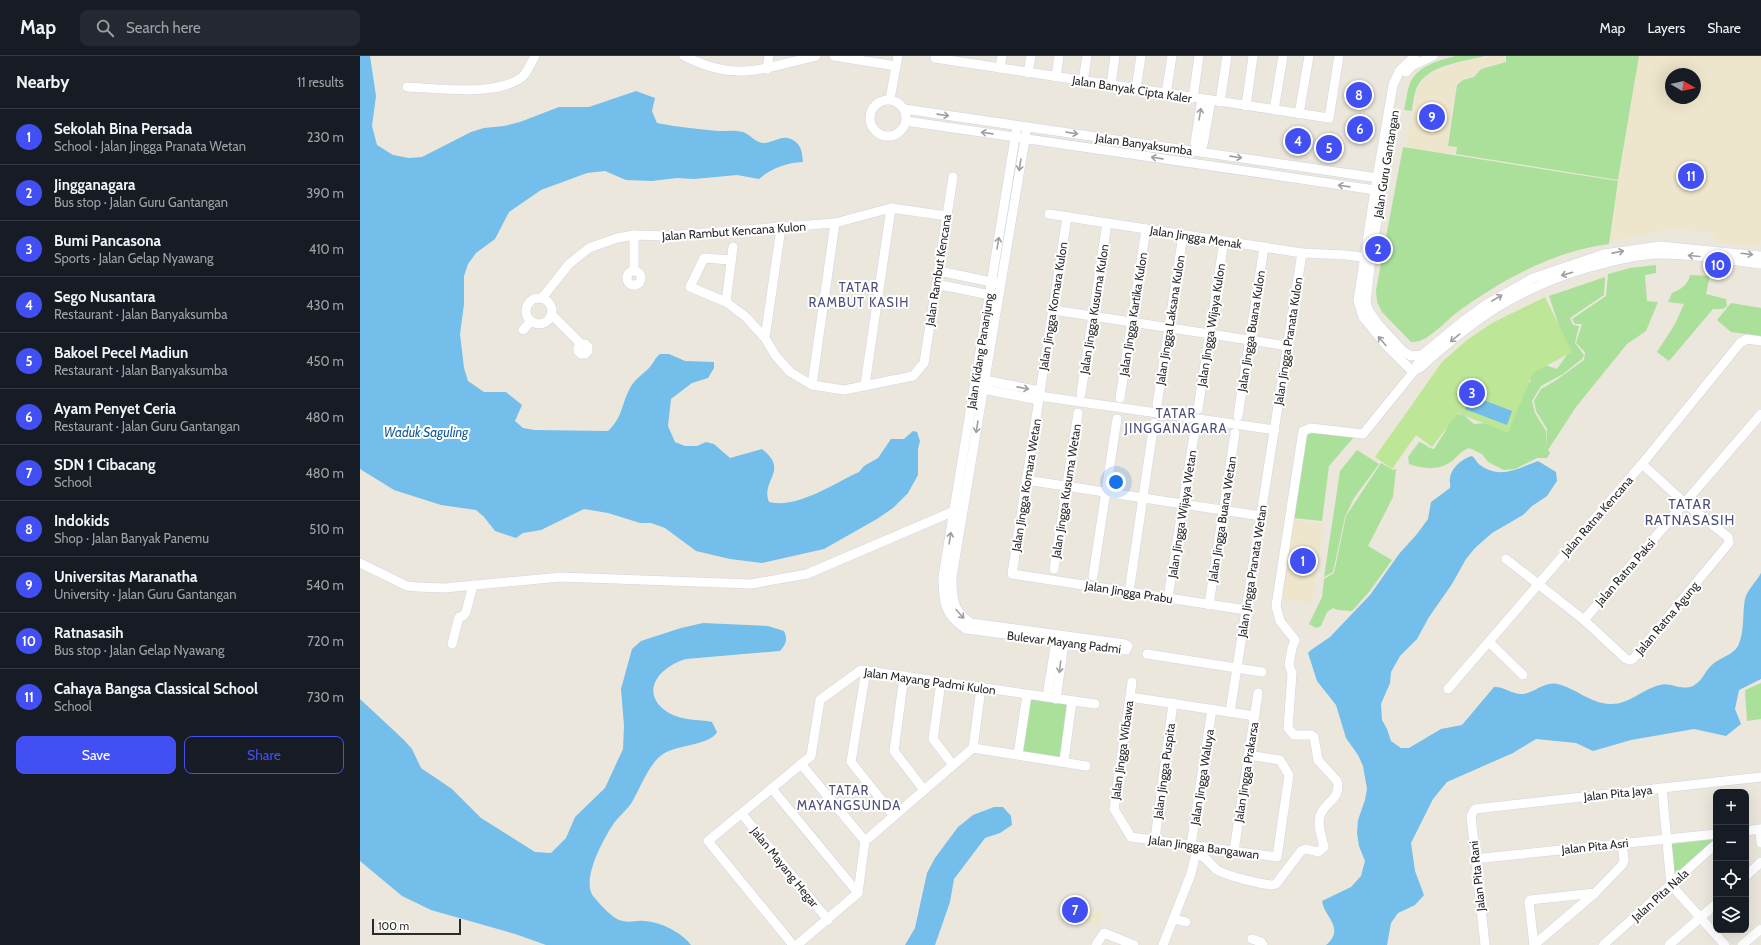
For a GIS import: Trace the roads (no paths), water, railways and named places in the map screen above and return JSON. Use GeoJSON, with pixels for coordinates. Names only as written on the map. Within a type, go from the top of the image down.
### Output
{"type":"FeatureCollection","features":[{"type":"Feature","properties":{"kind":"street"},"geometry":{"type":"LineString","coordinates":[[407,88],[476,89],[500,86],[523,76],[535,56]]}},
{"type":"Feature","properties":{"kind":"street"},"geometry":{"type":"LineString","coordinates":[[684,56],[706,60],[720,69],[738,71],[767,69],[816,56]]}},
{"type":"Feature","properties":{"kind":"street"},"geometry":{"type":"LineString","coordinates":[[767,69],[769,56]]}},
{"type":"Feature","properties":{"kind":"street"},"geometry":{"type":"LineString","coordinates":[[834,56],[896,66]]}},
{"type":"Feature","properties":{"kind":"street"},"geometry":{"type":"LineString","coordinates":[[890,99],[898,56]]}},
{"type":"Feature","properties":{"kind":"street"},"geometry":{"type":"LineString","coordinates":[[1000,68],[1002,56]]}},
{"type":"Feature","properties":{"kind":"street"},"geometry":{"type":"LineString","coordinates":[[1028,73],[1031,56]]}},
{"type":"Feature","properties":{"kind":"street"},"geometry":{"type":"LineString","coordinates":[[1056,77],[1059,56]]}},
{"type":"Feature","properties":{"kind":"street"},"geometry":{"type":"LineString","coordinates":[[1083,81],[1087,56]]}},
{"type":"Feature","properties":{"kind":"street"},"geometry":{"type":"LineString","coordinates":[[1111,85],[1115,56]]}},
{"type":"Feature","properties":{"kind":"street"},"geometry":{"type":"LineString","coordinates":[[1136,89],[1142,56]]}},
{"type":"Feature","properties":{"kind":"street"},"geometry":{"type":"LineString","coordinates":[[1166,94],[1172,56]]}},
{"type":"Feature","properties":{"kind":"street"},"geometry":{"type":"LineString","coordinates":[[1199,56],[1207,100]]}},
{"type":"Feature","properties":{"kind":"street"},"geometry":{"type":"LineString","coordinates":[[1198,151],[1195,143],[1207,100],[1227,56]]}},
{"type":"Feature","properties":{"kind":"street"},"geometry":{"type":"LineString","coordinates":[[1246,106],[1253,56]]}},
{"type":"Feature","properties":{"kind":"street"},"geometry":{"type":"LineString","coordinates":[[1274,110],[1283,56]]}},
{"type":"Feature","properties":{"kind":"street"},"geometry":{"type":"LineString","coordinates":[[1300,114],[1309,56]]}},
{"type":"Feature","properties":{"kind":"street","name":"Jalan Banyak Cipta Kaler"},"geometry":{"type":"LineString","coordinates":[[935,58],[974,60],[1000,68],[1028,73],[1329,118],[1339,56]]}},
{"type":"Feature","properties":{"kind":"street","name":"Jalan Guru Gantangan"},"geometry":{"type":"LineString","coordinates":[[1412,369],[1385,344],[1363,317],[1358,301],[1368,258],[1379,191],[1393,85],[1400,70],[1415,56]]}},
{"type":"Feature","properties":{"kind":"street","name":"Jalan Guru Gantangan"},"geometry":{"type":"LineString","coordinates":[[1381,178],[1401,79],[1407,70],[1427,57]]}},
{"type":"Feature","properties":{"kind":"street"},"geometry":{"type":"LineString","coordinates":[[890,99],[896,101],[904,109],[906,121],[902,129],[895,134],[887,136],[879,134],[872,128],[869,120],[870,112],[874,104],[882,100],[890,99]]}},
{"type":"Feature","properties":{"kind":"street","name":"Jalan Banyaksumba"},"geometry":{"type":"LineString","coordinates":[[904,109],[1381,178]]}},
{"type":"Feature","properties":{"kind":"street","name":"Jalan Banyaksumba"},"geometry":{"type":"LineString","coordinates":[[906,121],[1379,191]]}},
{"type":"Feature","properties":{"kind":"street","name":"Jalan Kidang Pananjung"},"geometry":{"type":"LineString","coordinates":[[1017,126],[1020,138]]}},
{"type":"Feature","properties":{"kind":"street","name":"Jalan Kidang Pananjung"},"geometry":{"type":"LineString","coordinates":[[948,573],[1020,138],[1027,127]]}},
{"type":"Feature","properties":{"kind":"street","name":"Jalan Rambut Kencana"},"geometry":{"type":"LineString","coordinates":[[865,385],[913,376],[924,363],[953,177]]}},
{"type":"Feature","properties":{"kind":"street"},"geometry":{"type":"LineString","coordinates":[[731,260],[704,258],[690,287],[726,302],[746,317],[765,338],[774,355],[790,372],[812,385],[844,390],[865,385],[891,208]]}},
{"type":"Feature","properties":{"kind":"street","name":"Jalan Rambut Kencana Kulon"},"geometry":{"type":"LineString","coordinates":[[542,298],[569,264],[589,248],[617,238],[634,235],[666,236],[835,223],[891,208],[947,216]]}},
{"type":"Feature","properties":{"kind":"street","name":"Jalan Jingga Menak"},"geometry":{"type":"LineString","coordinates":[[1049,214],[1302,253],[1343,254],[1368,258]]}},
{"type":"Feature","properties":{"kind":"street","name":"Jalan Jingga Komara Kulon"},"geometry":{"type":"LineString","coordinates":[[1039,396],[1067,217]]}},
{"type":"Feature","properties":{"kind":"street"},"geometry":{"type":"LineString","coordinates":[[812,385],[835,223]]}},
{"type":"Feature","properties":{"kind":"street","name":"Jalan Jingga Kusuma Kulon"},"geometry":{"type":"LineString","coordinates":[[1081,394],[1106,223]]}},
{"type":"Feature","properties":{"kind":"street"},"geometry":{"type":"LineString","coordinates":[[765,338],[781,228]]}},
{"type":"Feature","properties":{"kind":"street","name":"Jalan Jingga Kartika Kulon"},"geometry":{"type":"LineString","coordinates":[[1120,398],[1146,229]]}},
{"type":"Feature","properties":{"kind":"street"},"geometry":{"type":"LineString","coordinates":[[634,235],[634,270]]}},
{"type":"Feature","properties":{"kind":"street","name":"Jalan Jingga Laksana Kulon"},"geometry":{"type":"LineString","coordinates":[[1157,405],[1183,235]]}},
{"type":"Feature","properties":{"kind":"street","name":"Jalan Jingga Wijaya Kulon"},"geometry":{"type":"LineString","coordinates":[[1198,409],[1224,241]]}},
{"type":"Feature","properties":{"kind":"street"},"geometry":{"type":"LineString","coordinates":[[1163,945],[1197,855],[1203,856],[1218,870],[1246,880],[1272,885],[1276,884],[1301,851],[1306,849],[1318,852],[1323,848],[1319,826],[1320,814],[1336,796],[1338,785],[1337,781],[1318,760],[1314,737],[1311,735],[1294,735],[1288,728],[1292,680],[1290,665],[1292,648],[1295,640],[1280,621],[1276,606],[1302,434],[1307,428],[1359,435],[1363,434],[1422,355],[1462,322],[1487,304],[1533,278],[1604,254],[1660,246],[1761,256]]}},
{"type":"Feature","properties":{"kind":"street"},"geometry":{"type":"LineString","coordinates":[[726,302],[733,247]]}},
{"type":"Feature","properties":{"kind":"street","name":"Jalan Jingga Buana Kulon"},"geometry":{"type":"LineString","coordinates":[[1238,416],[1264,247]]}},
{"type":"Feature","properties":{"kind":"street","name":"Jalan Jingga Pranata Kulon"},"geometry":{"type":"LineString","coordinates":[[1275,430],[1302,253]]}},
{"type":"Feature","properties":{"kind":"street"},"geometry":{"type":"LineString","coordinates":[[1412,369],[1420,368],[1467,328],[1491,310],[1537,285],[1558,276],[1605,263],[1660,254],[1761,264]]}},
{"type":"Feature","properties":{"kind":"street","name":"Jalan Guru Gantangan"},"geometry":{"type":"LineString","coordinates":[[1368,258],[1366,295],[1369,311],[1403,351],[1411,356],[1422,355]]}},
{"type":"Feature","properties":{"kind":"street"},"geometry":{"type":"LineString","coordinates":[[939,272],[996,282]]}},
{"type":"Feature","properties":{"kind":"street"},"geometry":{"type":"LineString","coordinates":[[936,284],[994,296]]}},
{"type":"Feature","properties":{"kind":"street"},"geometry":{"type":"LineString","coordinates":[[542,298],[548,301],[552,309],[550,318],[543,324],[534,324],[527,318],[526,309],[531,301],[542,298]]}},
{"type":"Feature","properties":{"kind":"street"},"geometry":{"type":"LineString","coordinates":[[1053,310],[1288,346]]}},
{"type":"Feature","properties":{"kind":"street"},"geometry":{"type":"LineString","coordinates":[[551,314],[581,344]]}},
{"type":"Feature","properties":{"kind":"street"},"geometry":{"type":"LineString","coordinates":[[523,330],[531,321]]}},
{"type":"Feature","properties":{"kind":"street","name":"Jalan Ratna Kencana"},"geometry":{"type":"LineString","coordinates":[[1448,689],[1642,464],[1744,340],[1761,341]]}},
{"type":"Feature","properties":{"kind":"street"},"geometry":{"type":"LineString","coordinates":[[979,384],[1039,396],[1275,430]]}},
{"type":"Feature","properties":{"kind":"street","name":"Jalan Kidang Pananjung"},"geometry":{"type":"LineString","coordinates":[[948,573],[954,511],[979,384]]}},
{"type":"Feature","properties":{"kind":"street","name":"Jalan Jingga Komara Wetan"},"geometry":{"type":"LineString","coordinates":[[1012,574],[1039,396]]}},
{"type":"Feature","properties":{"kind":"street","name":"Jalan Jingga Kusuma Wetan"},"geometry":{"type":"LineString","coordinates":[[1054,569],[1078,413]]}},
{"type":"Feature","properties":{"kind":"street","name":"Jalan Ratna Paksi"},"geometry":{"type":"LineString","coordinates":[[1584,620],[1761,414]]}},
{"type":"Feature","properties":{"kind":"street"},"geometry":{"type":"LineString","coordinates":[[1093,576],[1117,419]]}},
{"type":"Feature","properties":{"kind":"street"},"geometry":{"type":"LineString","coordinates":[[1129,592],[1154,423]]}},
{"type":"Feature","properties":{"kind":"street","name":"Jalan Jingga Wijaya Wetan"},"geometry":{"type":"LineString","coordinates":[[1168,598],[1195,429]]}},
{"type":"Feature","properties":{"kind":"street","name":"Jalan Jingga Pranata Wetan"},"geometry":{"type":"LineString","coordinates":[[1230,712],[1275,430]]}},
{"type":"Feature","properties":{"kind":"street","name":"Jalan Jingga Buana Wetan"},"geometry":{"type":"LineString","coordinates":[[1209,604],[1236,433]]}},
{"type":"Feature","properties":{"kind":"street","name":"Jalan Ratna Agung"},"geometry":{"type":"LineString","coordinates":[[1506,559],[1584,620],[1626,659],[1634,659],[1729,543],[1728,536],[1685,503],[1642,464]]}},
{"type":"Feature","properties":{"kind":"street"},"geometry":{"type":"LineString","coordinates":[[1026,480],[1261,516]]}},
{"type":"Feature","properties":{"kind":"street"},"geometry":{"type":"LineString","coordinates":[[360,563],[406,586],[444,588],[561,577],[751,584],[807,574],[954,511]]}},
{"type":"Feature","properties":{"kind":"street","name":"Bulevar Mayang Padmi"},"geometry":{"type":"LineString","coordinates":[[948,573],[943,595],[947,610],[955,622],[966,629],[1125,644],[1128,648],[1124,650],[1060,638]]}},
{"type":"Feature","properties":{"kind":"street","name":"Jalan Jingga Prabu"},"geometry":{"type":"LineString","coordinates":[[1012,574],[1246,610]]}},
{"type":"Feature","properties":{"kind":"street"},"geometry":{"type":"LineString","coordinates":[[452,644],[459,617],[463,616],[466,612],[473,585]]}},
{"type":"Feature","properties":{"kind":"street"},"geometry":{"type":"LineString","coordinates":[[1052,698],[1060,638]]}},
{"type":"Feature","properties":{"kind":"street"},"geometry":{"type":"LineString","coordinates":[[1489,642],[1522,675]]}},
{"type":"Feature","properties":{"kind":"street"},"geometry":{"type":"LineString","coordinates":[[1147,654],[1262,672]]}},
{"type":"Feature","properties":{"kind":"street","name":"Jalan Mayang Padmi Kulon"},"geometry":{"type":"LineString","coordinates":[[793,945],[708,841],[772,790],[811,756],[820,700],[861,670],[866,670],[1095,704]]}},
{"type":"Feature","properties":{"kind":"street"},"geometry":{"type":"LineString","coordinates":[[866,670],[851,762],[894,816]]}},
{"type":"Feature","properties":{"kind":"street"},"geometry":{"type":"LineString","coordinates":[[904,676],[894,751],[924,790]]}},
{"type":"Feature","properties":{"kind":"street"},"geometry":{"type":"LineString","coordinates":[[941,682],[933,740],[953,765]]}},
{"type":"Feature","properties":{"kind":"street","name":"Jalan Jingga Wibawa"},"geometry":{"type":"LineString","coordinates":[[1131,837],[1114,810],[1132,682]]}},
{"type":"Feature","properties":{"kind":"street"},"geometry":{"type":"LineString","coordinates":[[797,945],[858,893],[865,841],[973,748],[981,688]]}},
{"type":"Feature","properties":{"kind":"street","name":"Jalan Jingga Prakarsa"},"geometry":{"type":"LineString","coordinates":[[1234,851],[1258,693]]}},
{"type":"Feature","properties":{"kind":"street"},"geometry":{"type":"LineString","coordinates":[[1018,754],[1027,695]]}},
{"type":"Feature","properties":{"kind":"street"},"geometry":{"type":"LineString","coordinates":[[1130,697],[1255,716]]}},
{"type":"Feature","properties":{"kind":"street"},"geometry":{"type":"LineString","coordinates":[[1064,761],[1072,701]]}},
{"type":"Feature","properties":{"kind":"street","name":"Jalan Jingga Puspita"},"geometry":{"type":"LineString","coordinates":[[1155,839],[1174,703]]}},
{"type":"Feature","properties":{"kind":"street","name":"Jalan Jingga Waluya"},"geometry":{"type":"LineString","coordinates":[[1191,845],[1212,710]]}},
{"type":"Feature","properties":{"kind":"street"},"geometry":{"type":"LineString","coordinates":[[973,748],[1064,761],[1086,766]]}},
{"type":"Feature","properties":{"kind":"street","name":"Jalan Jingga Bangawan"},"geometry":{"type":"LineString","coordinates":[[1131,837],[1155,839],[1277,857],[1289,775],[1280,760],[1248,755]]}},
{"type":"Feature","properties":{"kind":"street"},"geometry":{"type":"LineString","coordinates":[[801,764],[865,841]]}},
{"type":"Feature","properties":{"kind":"street","name":"Jalan Pita Jaya"},"geometry":{"type":"LineString","coordinates":[[1475,809],[1761,777]]}},
{"type":"Feature","properties":{"kind":"street"},"geometry":{"type":"LineString","coordinates":[[1662,788],[1671,886],[1725,945]]}},
{"type":"Feature","properties":{"kind":"street"},"geometry":{"type":"LineString","coordinates":[[772,790],[858,893]]}},
{"type":"Feature","properties":{"kind":"street","name":"Jalan Pita Rani"},"geometry":{"type":"LineString","coordinates":[[1475,809],[1471,816],[1474,859],[1485,945]]}},
{"type":"Feature","properties":{"kind":"street","name":"Jalan Mayang Hegar"},"geometry":{"type":"LineString","coordinates":[[742,814],[828,920]]}},
{"type":"Feature","properties":{"kind":"street"},"geometry":{"type":"LineString","coordinates":[[1749,831],[1760,829],[1761,843]]}},
{"type":"Feature","properties":{"kind":"street","name":"Jalan Pita Asri"},"geometry":{"type":"LineString","coordinates":[[1474,859],[1713,834]]}},
{"type":"Feature","properties":{"kind":"street"},"geometry":{"type":"LineString","coordinates":[[1534,945],[1595,892],[1624,863],[1622,844]]}},
{"type":"Feature","properties":{"kind":"street","name":"Jalan Pita Nala"},"geometry":{"type":"LineString","coordinates":[[1602,945],[1671,886],[1713,847]]}},
{"type":"Feature","properties":{"kind":"street"},"geometry":{"type":"LineString","coordinates":[[1749,873],[1761,862]]}},
{"type":"Feature","properties":{"kind":"street"},"geometry":{"type":"LineString","coordinates":[[1534,945],[1530,900],[1595,892]]}},
{"type":"Feature","properties":{"kind":"street"},"geometry":{"type":"LineString","coordinates":[[1669,945],[1713,907]]}},
{"type":"Feature","properties":{"kind":"street"},"geometry":{"type":"LineString","coordinates":[[1174,919],[1186,922]]}},
{"type":"Feature","properties":{"kind":"street"},"geometry":{"type":"LineString","coordinates":[[1742,945],[1761,929]]}},
{"type":"Feature","properties":{"kind":"street"},"geometry":{"type":"LineString","coordinates":[[1096,945],[1104,933],[1134,945]]}},
{"type":"Feature","properties":{"kind":"street"},"geometry":{"type":"LineString","coordinates":[[1252,940],[1261,942],[1262,945]]}},
{"type":"Feature","properties":{"kind":"water","name":"Waduk Saguling"},"geometry":{"type":"Polygon","coordinates":[[[360,56],[370,56],[376,96],[372,126],[377,145],[393,155],[409,158],[422,157],[471,132],[484,128],[504,126],[520,122],[559,107],[589,107],[636,91],[655,98],[652,111],[657,123],[718,131],[740,131],[762,143],[784,138],[795,141],[801,149],[803,162],[780,167],[759,179],[737,175],[694,179],[677,178],[652,181],[626,180],[605,171],[587,173],[541,190],[509,212],[495,239],[476,253],[468,264],[464,276],[464,304],[460,334],[464,368],[468,381],[484,392],[506,392],[522,405],[515,421],[523,428],[534,430],[608,431],[619,416],[632,385],[649,368],[660,354],[669,354],[685,361],[714,362],[714,368],[708,378],[692,383],[671,399],[668,426],[675,442],[685,446],[697,446],[706,442],[714,444],[730,458],[762,449],[774,463],[773,476],[767,494],[769,502],[780,503],[803,499],[859,472],[864,466],[878,458],[891,439],[904,439],[913,431],[917,432],[920,441],[918,449],[918,475],[908,493],[893,508],[877,519],[824,549],[762,563],[730,559],[696,551],[665,528],[651,523],[640,523],[608,513],[584,509],[541,530],[523,533],[516,538],[495,531],[484,517],[476,510],[441,505],[394,490],[360,469],[360,56]]]}},
{"type":"Feature","properties":{"kind":"water"},"geometry":{"type":"Polygon","coordinates":[[[1470,395],[1512,411],[1507,425],[1465,409],[1470,395]]]}},
{"type":"Feature","properties":{"kind":"water"},"geometry":{"type":"Polygon","coordinates":[[[1472,456],[1480,465],[1495,472],[1517,469],[1538,461],[1556,472],[1557,481],[1547,496],[1532,506],[1523,515],[1492,533],[1475,548],[1466,559],[1452,584],[1429,617],[1417,639],[1400,656],[1391,672],[1390,683],[1381,704],[1382,720],[1391,741],[1401,748],[1409,748],[1441,729],[1462,725],[1494,687],[1525,694],[1547,684],[1557,684],[1602,703],[1617,704],[1653,687],[1664,684],[1683,688],[1693,686],[1713,664],[1730,654],[1738,646],[1742,634],[1745,599],[1761,573],[1761,679],[1739,690],[1735,709],[1741,724],[1726,736],[1694,729],[1631,740],[1593,751],[1576,743],[1536,739],[1513,753],[1447,782],[1433,799],[1411,843],[1415,871],[1424,895],[1415,905],[1398,913],[1391,923],[1387,945],[1326,945],[1332,939],[1334,928],[1322,901],[1351,887],[1361,876],[1365,861],[1359,846],[1357,833],[1358,820],[1367,789],[1363,766],[1358,755],[1346,738],[1336,705],[1317,681],[1308,653],[1330,637],[1370,595],[1399,554],[1428,519],[1431,502],[1450,488],[1451,474],[1455,467],[1461,461],[1472,456]]]}},
{"type":"Feature","properties":{"kind":"water"},"geometry":{"type":"Polygon","coordinates":[[[703,623],[768,626],[784,631],[786,642],[780,651],[686,659],[667,668],[660,675],[655,682],[653,690],[655,698],[660,706],[674,716],[712,722],[717,732],[708,740],[669,751],[653,763],[632,802],[614,823],[605,838],[595,859],[590,880],[590,889],[593,896],[606,911],[619,920],[626,922],[644,921],[657,923],[670,928],[687,940],[691,945],[546,945],[515,934],[431,910],[402,896],[360,861],[360,699],[412,749],[421,768],[452,789],[481,818],[535,852],[551,853],[566,838],[575,817],[605,788],[623,749],[624,726],[621,689],[632,649],[641,641],[681,628],[703,623]]]}},
{"type":"Feature","properties":{"kind":"water"},"geometry":{"type":"Polygon","coordinates":[[[994,807],[1003,807],[1011,816],[1012,825],[1000,833],[985,838],[954,879],[950,902],[935,945],[905,945],[915,928],[927,873],[935,858],[958,827],[973,815],[994,807]]]}},
{"type":"Feature","properties":{"kind":"place","name":"Indokids"},"geometry":{"type":"Point","coordinates":[1359,95]}},
{"type":"Feature","properties":{"kind":"place","name":"Universitas Maranatha"},"geometry":{"type":"Point","coordinates":[1432,117]}},
{"type":"Feature","properties":{"kind":"place","name":"Ayam Penyet Ceria"},"geometry":{"type":"Point","coordinates":[1360,129]}},
{"type":"Feature","properties":{"kind":"place","name":"Sego Nusantara"},"geometry":{"type":"Point","coordinates":[1298,141]}},
{"type":"Feature","properties":{"kind":"place","name":"Bakoel Pecel Madiun"},"geometry":{"type":"Point","coordinates":[1329,148]}},
{"type":"Feature","properties":{"kind":"place","name":"Cahaya Bangsa Classical School"},"geometry":{"type":"Point","coordinates":[1691,176]}},
{"type":"Feature","properties":{"kind":"place","name":"Jingganagara"},"geometry":{"type":"Point","coordinates":[1378,249]}},
{"type":"Feature","properties":{"kind":"place","name":"Ratnasasih"},"geometry":{"type":"Point","coordinates":[1718,265]}},
{"type":"Feature","properties":{"kind":"place","name":"Bumi Pancasona"},"geometry":{"type":"Point","coordinates":[1472,393]}},
{"type":"Feature","properties":{"kind":"place","name":"Sekolah Bina Persada"},"geometry":{"type":"Point","coordinates":[1303,561]}},
{"type":"Feature","properties":{"kind":"place","name":"SDN 1 Cibacang"},"geometry":{"type":"Point","coordinates":[1075,910]}},
{"type":"Feature","properties":{"kind":"district","name":"TATAR RAMBUT KASIH"},"geometry":{"type":"Point","coordinates":[859,294]}},
{"type":"Feature","properties":{"kind":"district","name":"TATAR JINGGANAGARA"},"geometry":{"type":"Point","coordinates":[1176,420]}},
{"type":"Feature","properties":{"kind":"district","name":"TATAR RATNASASIH"},"geometry":{"type":"Point","coordinates":[1690,512]}},
{"type":"Feature","properties":{"kind":"district","name":"TATAR MAYANGSUNDA"},"geometry":{"type":"Point","coordinates":[849,798]}}]}
